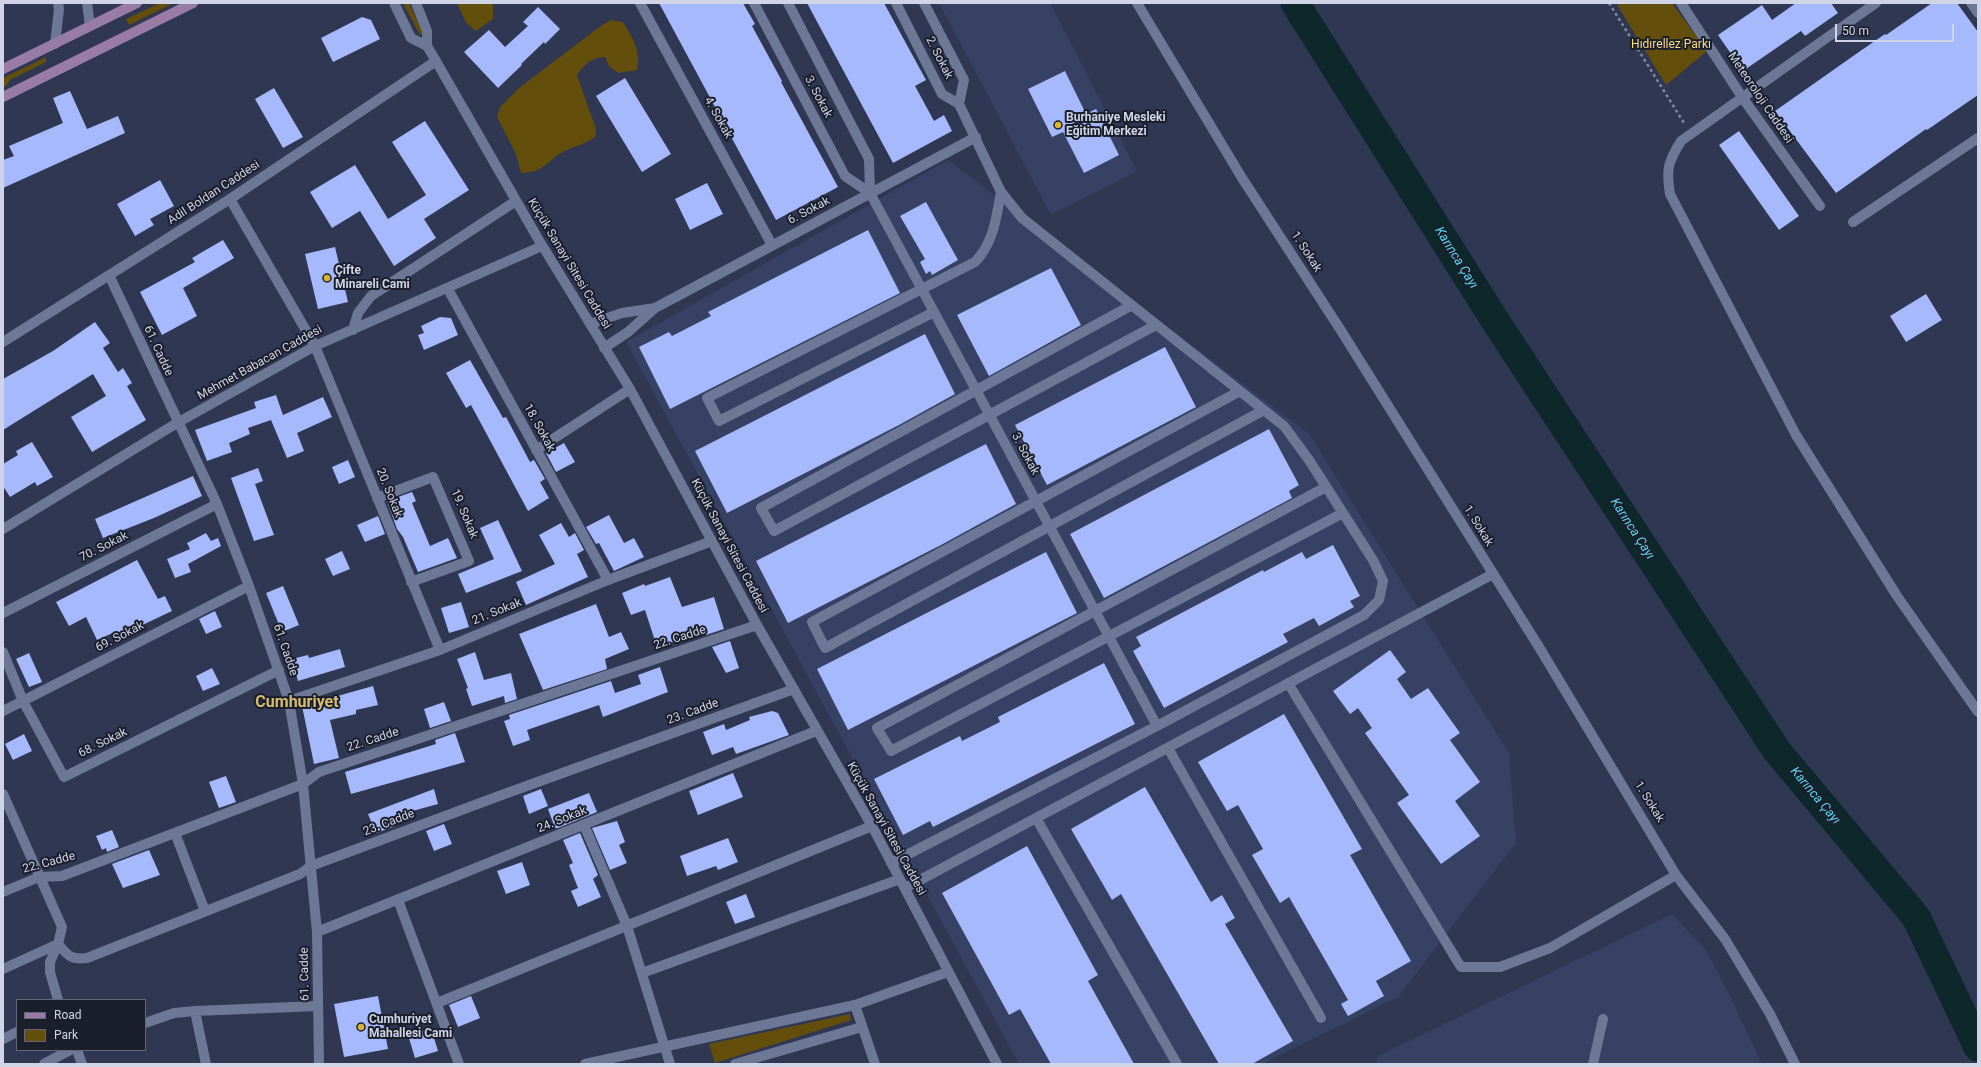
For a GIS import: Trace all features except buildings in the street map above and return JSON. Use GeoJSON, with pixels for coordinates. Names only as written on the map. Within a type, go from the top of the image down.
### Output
{"type":"FeatureCollection","features":[{"type":"Feature","properties":{"kind":"main road"},"geometry":{"type":"LineString","coordinates":[[3,69],[137,3]]}},
{"type":"Feature","properties":{"kind":"main road"},"geometry":{"type":"LineString","coordinates":[[3,97],[193,3]]}},
{"type":"Feature","properties":{"kind":"street"},"geometry":{"type":"LineString","coordinates":[[55,44],[59,9],[58,3]]}},
{"type":"Feature","properties":{"kind":"street"},"geometry":{"type":"LineString","coordinates":[[87,3],[90,26]]}},
{"type":"Feature","properties":{"kind":"street","name":"Küçük Sanayi Sitesi Caddesi"},"geometry":{"type":"LineString","coordinates":[[394,3],[411,38],[427,46],[542,246],[630,389],[757,625],[794,689],[816,731],[872,826],[997,1064]]}},
{"type":"Feature","properties":{"kind":"street","name":"Küçük Sanayi Sitesi Caddesi"},"geometry":{"type":"LineString","coordinates":[[416,3],[428,31],[427,46]]}},
{"type":"Feature","properties":{"kind":"street","name":"4. Sokak"},"geometry":{"type":"LineString","coordinates":[[640,3],[772,245]]}},
{"type":"Feature","properties":{"kind":"street","name":"3. Sokak"},"geometry":{"type":"LineString","coordinates":[[754,3],[844,176],[870,193]]}},
{"type":"Feature","properties":{"kind":"street","name":"3. Sokak"},"geometry":{"type":"LineString","coordinates":[[788,3],[869,159],[870,193],[1157,726]]}},
{"type":"Feature","properties":{"kind":"street","name":"2. Sokak"},"geometry":{"type":"LineString","coordinates":[[896,3],[942,94],[959,104],[964,80],[924,3]]}},
{"type":"Feature","properties":{"kind":"street","name":"1. Sokak"},"geometry":{"type":"LineString","coordinates":[[1137,3],[1242,178],[1340,330],[1493,574],[1671,863],[1676,875],[1725,939],[1770,1014],[1795,1064]]}},
{"type":"Feature","properties":{"kind":"street","name":"Meteoroloji Caddesi"},"geometry":{"type":"LineString","coordinates":[[1681,3],[1742,97],[1820,206]]}},
{"type":"Feature","properties":{"kind":"street"},"geometry":{"type":"LineString","coordinates":[[1876,3],[1864,6],[1682,141],[1672,155],[1667,173],[1670,194],[1796,435],[1897,596],[1978,712]]}},
{"type":"Feature","properties":{"kind":"street"},"geometry":{"type":"LineString","coordinates":[[1971,3],[1978,13]]}},
{"type":"Feature","properties":{"kind":"street","name":"Adil Boldan Caddesi"},"geometry":{"type":"LineString","coordinates":[[3,342],[230,199],[436,61]]}},
{"type":"Feature","properties":{"kind":"street"},"geometry":{"type":"LineString","coordinates":[[891,863],[1157,726],[1364,615],[1379,600],[1383,580],[1373,560],[1343,513],[1284,426],[1022,218],[1001,192],[959,104]]}},
{"type":"Feature","properties":{"kind":"street","name":"6. Sokak"},"geometry":{"type":"LineString","coordinates":[[655,308],[976,137]]}},
{"type":"Feature","properties":{"kind":"street"},"geometry":{"type":"LineString","coordinates":[[1853,222],[1978,138]]}},
{"type":"Feature","properties":{"kind":"street"},"geometry":{"type":"LineString","coordinates":[[934,312],[719,421],[708,398],[975,262],[993,235],[1001,192]]}},
{"type":"Feature","properties":{"kind":"street","name":"20. Sokak"},"geometry":{"type":"LineString","coordinates":[[230,199],[315,346],[440,650]]}},
{"type":"Feature","properties":{"kind":"street"},"geometry":{"type":"LineString","coordinates":[[353,330],[358,313],[370,296],[516,201]]}},
{"type":"Feature","properties":{"kind":"street","name":"Mehmet Babacan Caddesi"},"geometry":{"type":"LineString","coordinates":[[3,529],[177,424],[315,346],[448,289],[542,246]]}},
{"type":"Feature","properties":{"kind":"street","name":"61. Cadde"},"geometry":{"type":"LineString","coordinates":[[109,275],[177,424],[217,504],[249,586],[289,701],[303,784],[317,932],[319,1064]]}},
{"type":"Feature","properties":{"kind":"street","name":"18. Sokak"},"geometry":{"type":"LineString","coordinates":[[448,289],[608,580]]}},
{"type":"Feature","properties":{"kind":"street"},"geometry":{"type":"LineString","coordinates":[[1132,305],[761,508],[774,531],[1156,325]]}},
{"type":"Feature","properties":{"kind":"street"},"geometry":{"type":"LineString","coordinates":[[590,324],[622,313],[655,308]]}},
{"type":"Feature","properties":{"kind":"street"},"geometry":{"type":"LineString","coordinates":[[604,348],[628,332],[655,308]]}},
{"type":"Feature","properties":{"kind":"street"},"geometry":{"type":"LineString","coordinates":[[536,450],[630,389]]}},
{"type":"Feature","properties":{"kind":"street"},"geometry":{"type":"LineString","coordinates":[[1240,391],[812,622],[824,648],[1264,410]]}},
{"type":"Feature","properties":{"kind":"street","name":"19. Sokak"},"geometry":{"type":"LineString","coordinates":[[377,498],[433,477],[470,560],[411,582]]}},
{"type":"Feature","properties":{"kind":"street"},"geometry":{"type":"LineString","coordinates":[[1326,487],[877,728],[891,750],[1343,513]]}},
{"type":"Feature","properties":{"kind":"street","name":"70. Sokak"},"geometry":{"type":"LineString","coordinates":[[3,613],[217,504]]}},
{"type":"Feature","properties":{"kind":"street","name":"21. Sokak"},"geometry":{"type":"LineString","coordinates":[[289,701],[440,650],[608,580],[712,541]]}},
{"type":"Feature","properties":{"kind":"street"},"geometry":{"type":"LineString","coordinates":[[905,888],[1493,574]]}},
{"type":"Feature","properties":{"kind":"street","name":"69. Sokak"},"geometry":{"type":"LineString","coordinates":[[3,711],[249,586]]}},
{"type":"Feature","properties":{"kind":"street","name":"22. Cadde"},"geometry":{"type":"LineString","coordinates":[[3,892],[39,877],[62,876],[303,784],[319,772],[757,625]]}},
{"type":"Feature","properties":{"kind":"street","name":"68. Sokak"},"geometry":{"type":"LineString","coordinates":[[3,652],[23,701],[64,777],[279,670]]}},
{"type":"Feature","properties":{"kind":"street"},"geometry":{"type":"LineString","coordinates":[[1288,683],[1461,967],[1500,967],[1550,948],[1676,875]]}},
{"type":"Feature","properties":{"kind":"street","name":"23. Cadde"},"geometry":{"type":"LineString","coordinates":[[58,944],[69,957],[78,959],[87,958],[300,874],[311,866],[506,793],[794,689]]}},
{"type":"Feature","properties":{"kind":"street","name":"24. Sokak"},"geometry":{"type":"LineString","coordinates":[[317,932],[816,731]]}},
{"type":"Feature","properties":{"kind":"street"},"geometry":{"type":"LineString","coordinates":[[1168,748],[1321,1018]]}},
{"type":"Feature","properties":{"kind":"street"},"geometry":{"type":"LineString","coordinates":[[3,794],[62,928],[58,944],[50,962],[50,972],[58,999]]}},
{"type":"Feature","properties":{"kind":"street"},"geometry":{"type":"LineString","coordinates":[[1036,818],[1177,1064]]}},
{"type":"Feature","properties":{"kind":"street"},"geometry":{"type":"LineString","coordinates":[[584,825],[627,926],[670,1064]]}},
{"type":"Feature","properties":{"kind":"street"},"geometry":{"type":"LineString","coordinates":[[437,1003],[872,826]]}},
{"type":"Feature","properties":{"kind":"street"},"geometry":{"type":"LineString","coordinates":[[175,832],[205,911]]}},
{"type":"Feature","properties":{"kind":"street"},"geometry":{"type":"LineString","coordinates":[[642,973],[900,879]]}},
{"type":"Feature","properties":{"kind":"street"},"geometry":{"type":"LineString","coordinates":[[398,900],[459,1064]]}},
{"type":"Feature","properties":{"kind":"street"},"geometry":{"type":"LineString","coordinates":[[3,969],[58,944]]}},
{"type":"Feature","properties":{"kind":"street"},"geometry":{"type":"LineString","coordinates":[[585,1064],[665,1045],[854,1005],[948,972]]}},
{"type":"Feature","properties":{"kind":"street"},"geometry":{"type":"LineString","coordinates":[[854,1005],[874,1064]]}},
{"type":"Feature","properties":{"kind":"street"},"geometry":{"type":"LineString","coordinates":[[146,1023],[174,1013],[318,1006]]}},
{"type":"Feature","properties":{"kind":"street"},"geometry":{"type":"LineString","coordinates":[[195,1011],[206,1064]]}},
{"type":"Feature","properties":{"kind":"street"},"geometry":{"type":"LineString","coordinates":[[1592,1064],[1602,1019]]}},
{"type":"Feature","properties":{"kind":"street"},"geometry":{"type":"LineString","coordinates":[[735,1064],[862,1027]]}},
{"type":"Feature","properties":{"kind":"street"},"geometry":{"type":"LineString","coordinates":[[3,1039],[16,1032]]}},
{"type":"Feature","properties":{"kind":"street"},"geometry":{"type":"LineString","coordinates":[[44,1064],[68,1051]]}},
{"type":"Feature","properties":{"kind":"street"},"geometry":{"type":"LineString","coordinates":[[77,1051],[82,1064]]}},
{"type":"Feature","properties":{"kind":"path"},"geometry":{"type":"LineString","coordinates":[[1609,3],[1691,134]]}},
{"type":"Feature","properties":{"kind":"shaded area","name":"Burhaniye Mesleki Eğitim Merkezi"},"geometry":{"type":"Polygon","coordinates":[[[939,3],[1050,3],[1137,171],[1051,215],[939,3]]]}},
{"type":"Feature","properties":{"kind":"shaded area"},"geometry":{"type":"Polygon","coordinates":[[[948,160],[1309,434],[1509,753],[1516,843],[1398,997],[1262,1064],[1019,1064],[626,342],[948,160]]]}},
{"type":"Feature","properties":{"kind":"shaded area"},"geometry":{"type":"Polygon","coordinates":[[[1672,914],[1706,950],[1729,994],[1762,1064],[1375,1064],[1378,1056],[1672,914]]]}},
{"type":"Feature","properties":{"kind":"green space"},"geometry":{"type":"Polygon","coordinates":[[[160,3],[174,3],[129,25],[126,19],[160,3]]]}},
{"type":"Feature","properties":{"kind":"green space"},"geometry":{"type":"Polygon","coordinates":[[[403,3],[409,3],[423,33],[420,35],[403,3]]]}},
{"type":"Feature","properties":{"kind":"green space"},"geometry":{"type":"Polygon","coordinates":[[[457,3],[493,3],[493,19],[476,31],[466,23],[457,3]]]}},
{"type":"Feature","properties":{"kind":"green space","name":"Hıdırellez Parkı"},"geometry":{"type":"Polygon","coordinates":[[[1616,3],[1672,3],[1707,51],[1666,85],[1616,3]]]}},
{"type":"Feature","properties":{"kind":"green space"},"geometry":{"type":"Polygon","coordinates":[[[611,20],[623,22],[633,39],[638,56],[637,70],[618,73],[609,66],[605,57],[592,60],[585,65],[577,75],[596,129],[595,137],[561,153],[536,171],[521,173],[516,154],[497,117],[500,107],[519,88],[602,25],[611,20]]]}},
{"type":"Feature","properties":{"kind":"green space"},"geometry":{"type":"Polygon","coordinates":[[[46,57],[46,62],[10,80],[7,85],[3,87],[3,78],[46,57]]]}},
{"type":"Feature","properties":{"kind":"green space"},"geometry":{"type":"Polygon","coordinates":[[[850,1014],[851,1020],[715,1063],[709,1044],[850,1014]]]}},
{"type":"Feature","properties":{"kind":"waterway","name":"Karınca Çayı"},"geometry":{"type":"LineString","coordinates":[[1295,3],[1496,322],[1777,751],[1916,917],[1978,1047]]}},
{"type":"Feature","properties":{"kind":"place","name":"Burhaniye Mesleki Eğitim Merkezi"},"geometry":{"type":"Point","coordinates":[1058,125]}},
{"type":"Feature","properties":{"kind":"place","name":"Çifte Minareli Cami"},"geometry":{"type":"Point","coordinates":[327,278]}},
{"type":"Feature","properties":{"kind":"place","name":"Cumhuriyet Mahallesi Cami"},"geometry":{"type":"Point","coordinates":[361,1027]}},
{"type":"Feature","properties":{"kind":"district","name":"Cumhuriyet"},"geometry":{"type":"Point","coordinates":[297,703]}}]}
